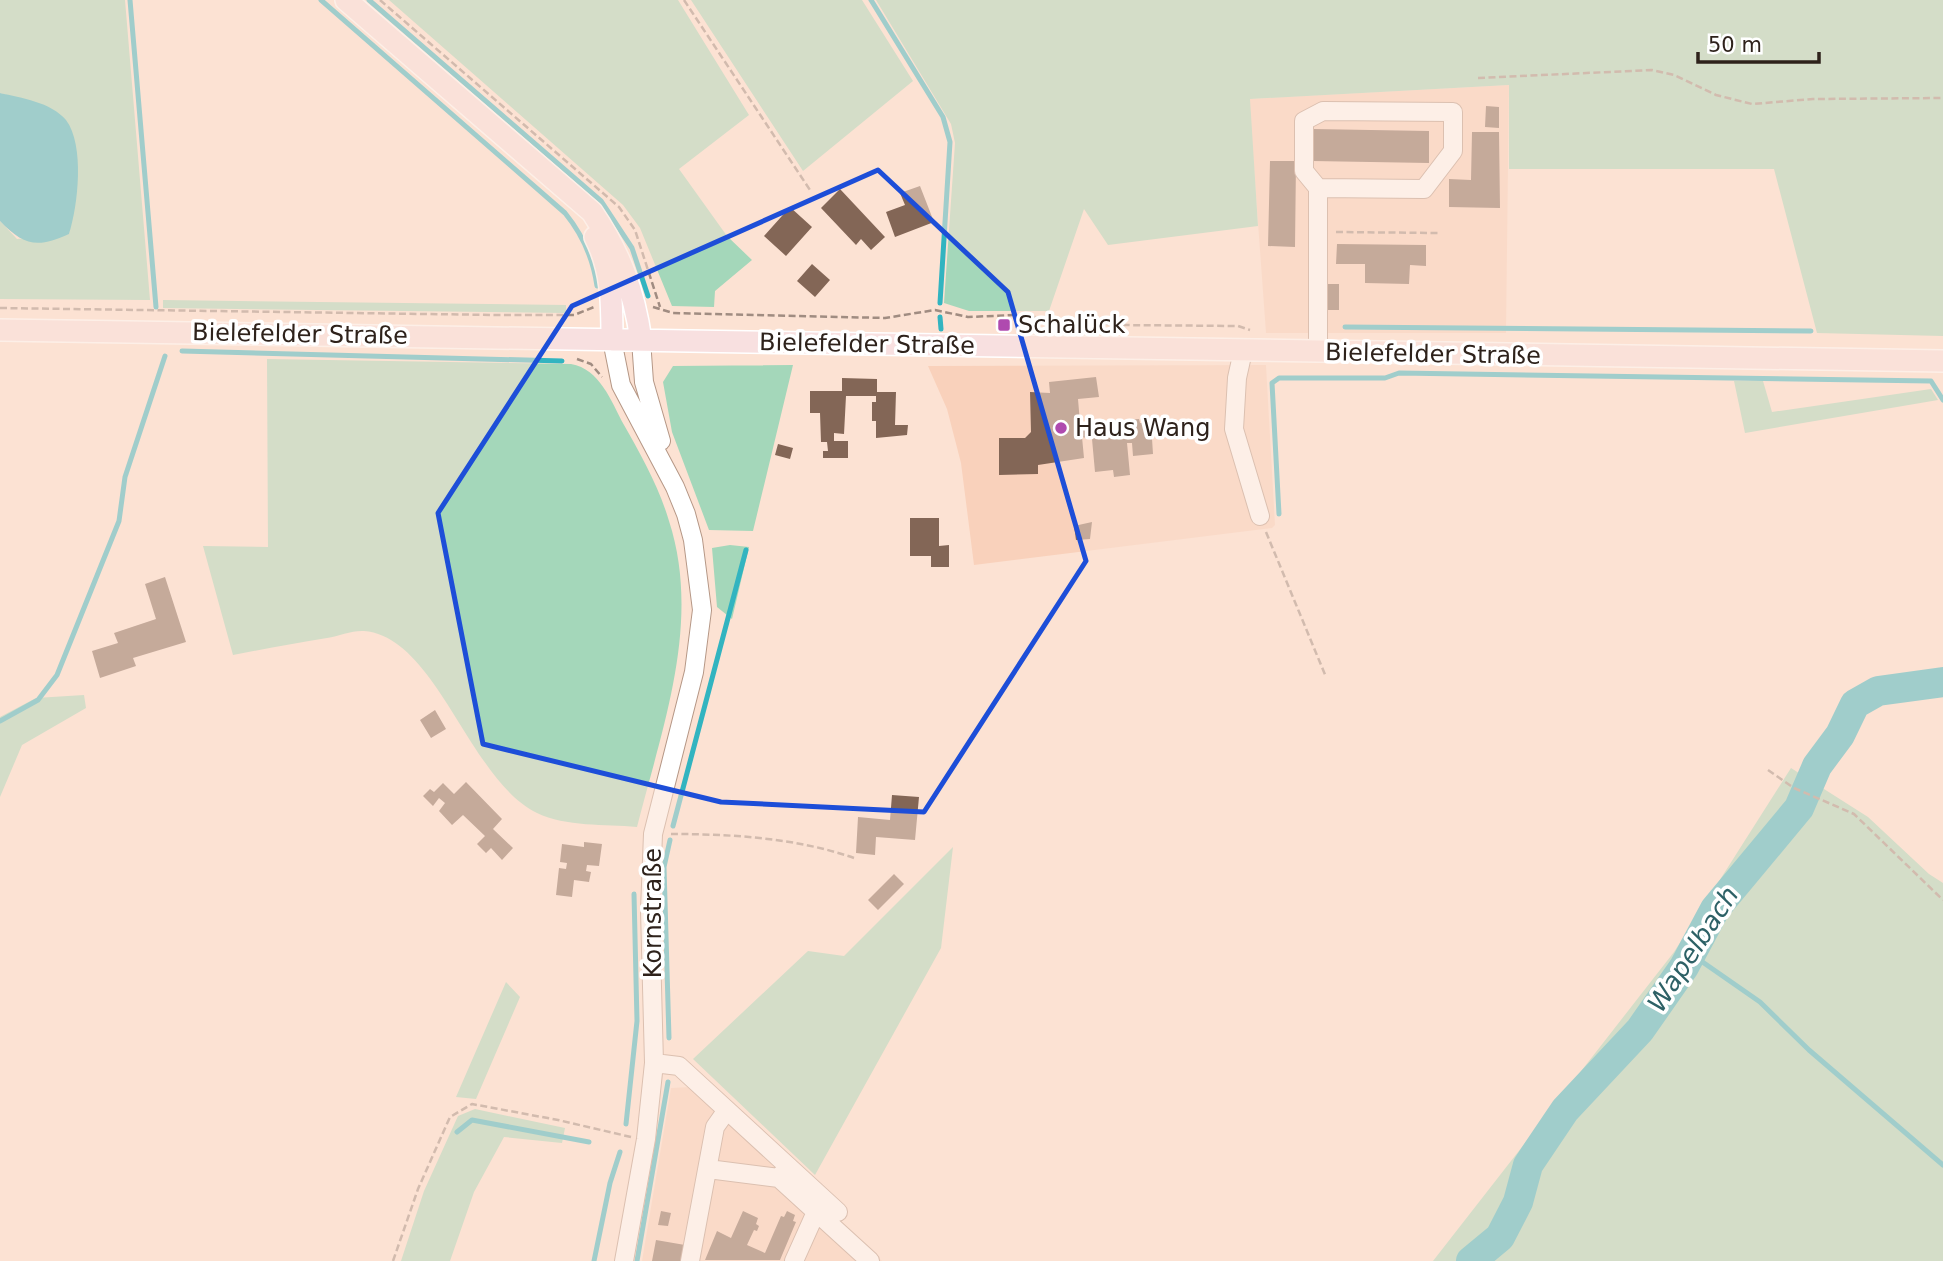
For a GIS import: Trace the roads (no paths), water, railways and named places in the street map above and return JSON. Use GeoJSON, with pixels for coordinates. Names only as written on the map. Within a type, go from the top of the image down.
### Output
{"type":"FeatureCollection","features":[{"type":"Feature","properties":{"kind":"main road"},"geometry":{"type":"LineString","coordinates":[[346,0],[593,212],[615,246],[629,281],[641,340]]}},
{"type":"Feature","properties":{"kind":"main road"},"geometry":{"type":"LineString","coordinates":[[532,160],[586,217],[603,253],[612,285],[612,340]]}},
{"type":"Feature","properties":{"kind":"main road","name":"Bielefelder Straße"},"geometry":{"type":"LineString","coordinates":[[0,330],[1943,361]]}},
{"type":"Feature","properties":{"kind":"street"},"geometry":{"type":"LineString","coordinates":[[1318,188],[1424,189],[1453,151],[1453,112],[1323,111],[1304,121],[1304,171],[1318,188],[1318,352]]}},
{"type":"Feature","properties":{"kind":"street","name":"Kornstraße"},"geometry":{"type":"LineString","coordinates":[[612,340],[621,385],[675,487]]}},
{"type":"Feature","properties":{"kind":"street","name":"Kornstraße"},"geometry":{"type":"LineString","coordinates":[[624,1261],[646,1139],[654,1063],[650,910],[653,834],[694,672],[702,610],[675,487],[644,382],[641,340]]}},
{"type":"Feature","properties":{"kind":"street"},"geometry":{"type":"LineString","coordinates":[[1244,351],[1237,378],[1234,429],[1259,516]]}},
{"type":"Feature","properties":{"kind":"street"},"geometry":{"type":"LineString","coordinates":[[654,1063],[679,1066],[727,1110],[816,1212],[870,1261]]}},
{"type":"Feature","properties":{"kind":"street"},"geometry":{"type":"LineString","coordinates":[[690,1261],[715,1127],[727,1110]]}},
{"type":"Feature","properties":{"kind":"street"},"geometry":{"type":"LineString","coordinates":[[708,1169],[783,1172],[838,1212]]}},
{"type":"Feature","properties":{"kind":"street"},"geometry":{"type":"LineString","coordinates":[[794,1261],[816,1212]]}},
{"type":"Feature","properties":{"kind":"water"},"geometry":{"type":"Polygon","coordinates":[[[0,93],[52,109],[66,120],[72,131],[78,160],[75,208],[69,234],[58,239],[39,243],[24,240],[0,221],[0,93]]]}},
{"type":"Feature","properties":{"kind":"waterway"},"geometry":{"type":"LineString","coordinates":[[130,0],[156,307]]}},
{"type":"Feature","properties":{"kind":"waterway"},"geometry":{"type":"LineString","coordinates":[[321,0],[565,213],[586,247],[597,286]]}},
{"type":"Feature","properties":{"kind":"waterway"},"geometry":{"type":"LineString","coordinates":[[369,0],[601,201],[632,248],[648,296]]}},
{"type":"Feature","properties":{"kind":"waterway"},"geometry":{"type":"LineString","coordinates":[[871,0],[943,117],[950,142],[940,303]]}},
{"type":"Feature","properties":{"kind":"waterway"},"geometry":{"type":"LineString","coordinates":[[940,317],[941,329]]}},
{"type":"Feature","properties":{"kind":"waterway"},"geometry":{"type":"LineString","coordinates":[[1345,327],[1811,331]]}},
{"type":"Feature","properties":{"kind":"waterway"},"geometry":{"type":"LineString","coordinates":[[182,351],[562,361]]}},
{"type":"Feature","properties":{"kind":"waterway"},"geometry":{"type":"LineString","coordinates":[[0,721],[38,700],[57,675],[119,521],[125,477],[165,356]]}},
{"type":"Feature","properties":{"kind":"waterway"},"geometry":{"type":"LineString","coordinates":[[1279,514],[1272,383],[1279,378],[1385,378],[1399,373],[1931,381],[1943,400]]}},
{"type":"Feature","properties":{"kind":"waterway"},"geometry":{"type":"LineString","coordinates":[[673,826],[746,550]]}},
{"type":"Feature","properties":{"kind":"waterway","name":"Wapelbach"},"geometry":{"type":"LineString","coordinates":[[1471,1261],[1500,1237],[1518,1202],[1528,1165],[1565,1110],[1640,1030],[1684,967],[1715,909],[1799,808],[1817,766],[1840,735],[1855,704],[1878,691],[1943,682]]}},
{"type":"Feature","properties":{"kind":"waterway"},"geometry":{"type":"LineString","coordinates":[[669,1038],[664,867],[670,840]]}},
{"type":"Feature","properties":{"kind":"waterway"},"geometry":{"type":"LineString","coordinates":[[626,1124],[637,1021],[634,894]]}},
{"type":"Feature","properties":{"kind":"waterway"},"geometry":{"type":"LineString","coordinates":[[1691,954],[1760,1002],[1809,1050],[1943,1165]]}},
{"type":"Feature","properties":{"kind":"waterway"},"geometry":{"type":"LineString","coordinates":[[637,1261],[668,1082]]}},
{"type":"Feature","properties":{"kind":"waterway"},"geometry":{"type":"LineString","coordinates":[[457,1132],[472,1120],[589,1142]]}},
{"type":"Feature","properties":{"kind":"waterway"},"geometry":{"type":"LineString","coordinates":[[594,1261],[610,1183],[620,1152]]}},
{"type":"Feature","properties":{"kind":"place","name":"Schalück"},"geometry":{"type":"Point","coordinates":[1004,325]}},
{"type":"Feature","properties":{"kind":"place","name":"Haus Wang"},"geometry":{"type":"Point","coordinates":[1061,428]}}]}
